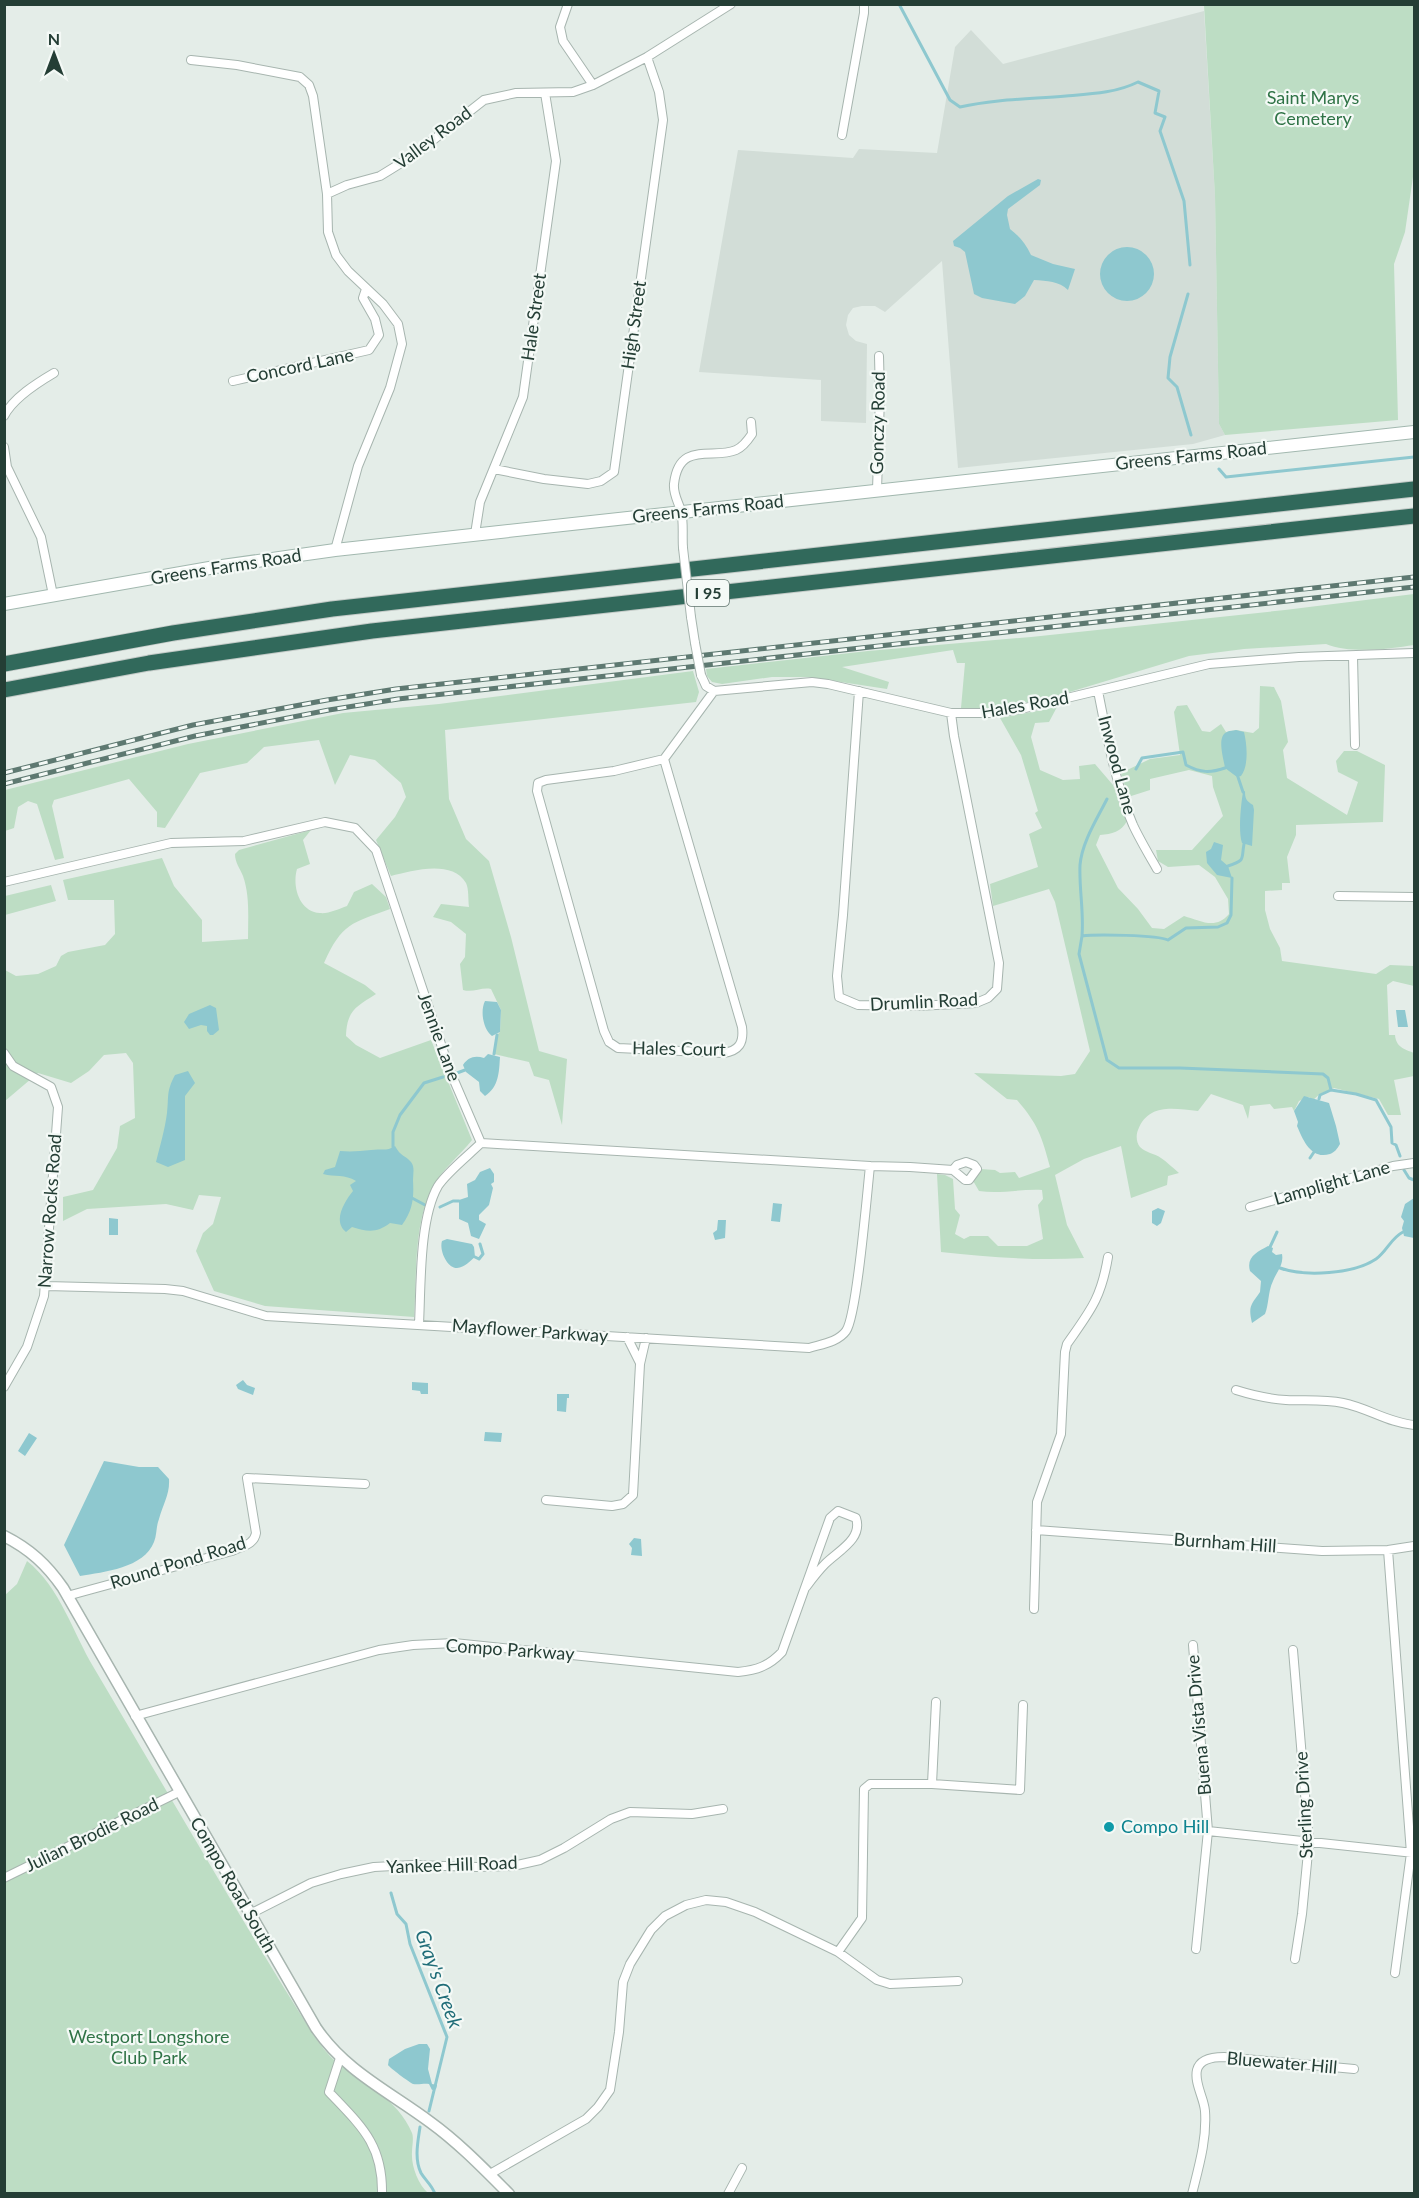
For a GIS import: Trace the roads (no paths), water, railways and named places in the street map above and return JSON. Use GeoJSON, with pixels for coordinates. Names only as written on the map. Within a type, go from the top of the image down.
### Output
{"type":"FeatureCollection","features":[{"type":"Feature","properties":{"kind":"highway","name":"I 95"},"geometry":{"type":"LineString","coordinates":[[4,664],[183,631],[342,608],[1414,489]]}},
{"type":"Feature","properties":{"kind":"highway","name":"I 95"},"geometry":{"type":"LineString","coordinates":[[4,690],[160,662],[372,631],[1414,516]]}},
{"type":"Feature","properties":{"kind":"main road","name":"Greens Farms Road"},"geometry":{"type":"LineString","coordinates":[[4,604],[215,567],[335,550],[1414,432]]}},
{"type":"Feature","properties":{"kind":"street"},"geometry":{"type":"LineString","coordinates":[[568,4],[560,27],[563,41],[593,85]]}},
{"type":"Feature","properties":{"kind":"street","name":"Valley Road"},"geometry":{"type":"LineString","coordinates":[[327,194],[347,184],[380,176],[414,155],[484,100],[516,93],[573,92],[593,85],[647,57],[731,4]]}},
{"type":"Feature","properties":{"kind":"street"},"geometry":{"type":"LineString","coordinates":[[842,135],[864,4]]}},
{"type":"Feature","properties":{"kind":"street","name":"High Street"},"geometry":{"type":"LineString","coordinates":[[494,469],[588,484],[601,481],[614,472],[663,120],[659,92],[647,57]]}},
{"type":"Feature","properties":{"kind":"street"},"geometry":{"type":"LineString","coordinates":[[191,60],[237,65],[300,77],[309,85],[327,194],[328,232],[336,255],[348,271],[383,304],[398,324],[402,344],[390,388],[358,466],[335,550]]}},
{"type":"Feature","properties":{"kind":"street","name":"Hale Street"},"geometry":{"type":"LineString","coordinates":[[475,534],[478,508],[523,397],[556,161],[545,93]]}},
{"type":"Feature","properties":{"kind":"street","name":"Concord Lane"},"geometry":{"type":"LineString","coordinates":[[233,381],[369,350],[379,335],[375,319],[363,298],[366,289]]}},
{"type":"Feature","properties":{"kind":"street","name":"Gonczy Road"},"geometry":{"type":"LineString","coordinates":[[877,490],[879,356]]}},
{"type":"Feature","properties":{"kind":"street"},"geometry":{"type":"LineString","coordinates":[[4,416],[9,407],[54,373]]}},
{"type":"Feature","properties":{"kind":"street"},"geometry":{"type":"LineString","coordinates":[[664,759],[714,691],[706,686],[701,675],[691,617],[681,512],[674,486],[682,464],[692,456],[704,453],[735,451],[752,434],[752,422]]}},
{"type":"Feature","properties":{"kind":"street"},"geometry":{"type":"LineString","coordinates":[[4,447],[7,468],[41,537],[53,595]]}},
{"type":"Feature","properties":{"kind":"street","name":"Hales Road"},"geometry":{"type":"LineString","coordinates":[[714,691],[812,682],[951,713],[994,713],[1021,709],[1209,664],[1276,658],[1414,653]]}},
{"type":"Feature","properties":{"kind":"street"},"geometry":{"type":"LineString","coordinates":[[1353,656],[1355,745]]}},
{"type":"Feature","properties":{"kind":"street","name":"Drumlin Road"},"geometry":{"type":"LineString","coordinates":[[859,691],[837,976],[839,997],[858,1005],[976,1004],[988,999],[997,989],[999,963],[951,713]]}},
{"type":"Feature","properties":{"kind":"street","name":"Inwood Lane"},"geometry":{"type":"LineString","coordinates":[[1098,691],[1108,743],[1125,802],[1157,869]]}},
{"type":"Feature","properties":{"kind":"street","name":"Hales Court"},"geometry":{"type":"LineString","coordinates":[[664,759],[742,1028],[743,1037],[740,1046],[733,1052],[618,1048],[609,1042],[537,791],[538,783],[546,780],[614,771],[664,759]]}},
{"type":"Feature","properties":{"kind":"street","name":"Jennie Lane"},"geometry":{"type":"LineString","coordinates":[[4,882],[171,843],[244,841],[325,822],[355,828],[376,850],[450,1071],[482,1143]]}},
{"type":"Feature","properties":{"kind":"street"},"geometry":{"type":"LineString","coordinates":[[1338,896],[1414,897]]}},
{"type":"Feature","properties":{"kind":"street","name":"Narrow Rocks Road"},"geometry":{"type":"LineString","coordinates":[[4,1053],[13,1066],[51,1086],[58,1107],[46,1286],[27,1347],[4,1387]]}},
{"type":"Feature","properties":{"kind":"street"},"geometry":{"type":"LineString","coordinates":[[419,1324],[424,1236],[429,1210],[438,1185],[482,1143],[953,1170]]}},
{"type":"Feature","properties":{"kind":"street","name":"Lamplight Lane"},"geometry":{"type":"LineString","coordinates":[[1250,1207],[1393,1166],[1414,1163]]}},
{"type":"Feature","properties":{"kind":"street","name":"Mayflower Parkway"},"geometry":{"type":"LineString","coordinates":[[46,1286],[183,1291],[223,1305],[266,1316],[809,1348],[833,1341],[847,1330],[854,1305],[870,1166]]}},
{"type":"Feature","properties":{"kind":"street"},"geometry":{"type":"LineString","coordinates":[[1034,1609],[1037,1502],[1041,1485],[1056,1453],[1061,1434],[1065,1352],[1067,1344],[1097,1300],[1104,1280],[1108,1257]]}},
{"type":"Feature","properties":{"kind":"street"},"geometry":{"type":"LineString","coordinates":[[627,1337],[640,1364]]}},
{"type":"Feature","properties":{"kind":"street"},"geometry":{"type":"LineString","coordinates":[[546,1500],[612,1506],[622,1504],[633,1495],[640,1364],[646,1338]]}},
{"type":"Feature","properties":{"kind":"street"},"geometry":{"type":"LineString","coordinates":[[1236,1390],[1286,1400],[1352,1404],[1394,1421],[1414,1425]]}},
{"type":"Feature","properties":{"kind":"street","name":"Round Pond Road"},"geometry":{"type":"LineString","coordinates":[[67,1596],[232,1551],[250,1543],[255,1539],[256,1533],[247,1478],[365,1484]]}},
{"type":"Feature","properties":{"kind":"street","name":"Compo Parkway"},"geometry":{"type":"LineString","coordinates":[[135,1716],[379,1650],[413,1646],[454,1643],[738,1672],[757,1670],[772,1662],[782,1652],[832,1514],[843,1511],[856,1518],[859,1525],[856,1534],[824,1565],[806,1587]]}},
{"type":"Feature","properties":{"kind":"street","name":"Burnham Hill"},"geometry":{"type":"LineString","coordinates":[[1036,1530],[1322,1551],[1388,1550],[1414,1546]]}},
{"type":"Feature","properties":{"kind":"street","name":"Compo Road South"},"geometry":{"type":"LineString","coordinates":[[4,1536],[27,1549],[40,1560],[52,1573],[67,1596],[316,2028],[340,2058],[436,2126],[490,2174],[504,2191]]}},
{"type":"Feature","properties":{"kind":"street"},"geometry":{"type":"LineString","coordinates":[[1388,1550],[1413,1853],[1395,1973]]}},
{"type":"Feature","properties":{"kind":"street","name":"Buena Vista Drive"},"geometry":{"type":"LineString","coordinates":[[1192,1645],[1208,1831],[1196,1949]]}},
{"type":"Feature","properties":{"kind":"street","name":"Sterling Drive"},"geometry":{"type":"LineString","coordinates":[[1293,1650],[1309,1842],[1295,1959]]}},
{"type":"Feature","properties":{"kind":"street"},"geometry":{"type":"LineString","coordinates":[[932,1784],[936,1702]]}},
{"type":"Feature","properties":{"kind":"street"},"geometry":{"type":"LineString","coordinates":[[838,1952],[862,1918],[864,1789],[870,1784],[932,1784],[1020,1790],[1023,1705]]}},
{"type":"Feature","properties":{"kind":"street","name":"Julian Brodie Road"},"geometry":{"type":"LineString","coordinates":[[4,1878],[179,1792]]}},
{"type":"Feature","properties":{"kind":"street","name":"Yankee Hill Road"},"geometry":{"type":"LineString","coordinates":[[250,1914],[311,1883],[341,1874],[413,1864],[513,1866],[540,1860],[611,1819],[630,1812],[692,1814],[723,1809]]}},
{"type":"Feature","properties":{"kind":"street"},"geometry":{"type":"LineString","coordinates":[[1208,1831],[1413,1853]]}},
{"type":"Feature","properties":{"kind":"street"},"geometry":{"type":"LineString","coordinates":[[490,2174],[586,2119],[598,2107],[610,2090],[619,2032],[623,1982],[630,1964],[651,1930],[665,1916],[686,1905],[706,1900],[726,1902],[755,1912],[838,1952],[877,1980],[890,1984],[958,1981]]}},
{"type":"Feature","properties":{"kind":"street","name":"Bluewater Hill"},"geometry":{"type":"LineString","coordinates":[[1192,2193],[1205,2131],[1205,2108],[1197,2080],[1197,2069],[1202,2062],[1211,2058],[1224,2057],[1354,2069]]}},
{"type":"Feature","properties":{"kind":"street"},"geometry":{"type":"LineString","coordinates":[[340,2058],[329,2092],[361,2126],[375,2148],[382,2180],[382,2193]]}},
{"type":"Feature","properties":{"kind":"street"},"geometry":{"type":"LineString","coordinates":[[728,2193],[742,2168]]}},
{"type":"Feature","properties":{"kind":"water"},"geometry":{"type":"Polygon","coordinates":[[[1038,179],[1041,180],[1040,185],[1008,209],[1010,229],[1022,240],[1031,255],[1053,264],[1075,269],[1068,290],[1057,283],[1034,280],[1025,296],[1015,304],[982,298],[974,294],[965,252],[954,246],[953,241],[1008,196],[1038,179]]]}},
{"type":"Feature","properties":{"kind":"water"},"geometry":{"type":"Polygon","coordinates":[[[1127,247],[1137,249],[1146,255],[1152,264],[1154,274],[1152,284],[1146,293],[1137,299],[1127,301],[1117,299],[1108,293],[1102,284],[1100,274],[1102,264],[1108,255],[1117,249],[1127,247]]]}},
{"type":"Feature","properties":{"kind":"water"},"geometry":{"type":"Polygon","coordinates":[[[1236,730],[1244,732],[1247,755],[1244,772],[1237,777],[1225,768],[1221,743],[1224,734],[1236,730]]]}},
{"type":"Feature","properties":{"kind":"water"},"geometry":{"type":"Polygon","coordinates":[[[1245,791],[1246,799],[1253,805],[1254,810],[1252,846],[1242,843],[1241,838],[1241,810],[1245,791]]]}},
{"type":"Feature","properties":{"kind":"water"},"geometry":{"type":"Polygon","coordinates":[[[1214,842],[1223,845],[1221,860],[1228,866],[1232,878],[1217,875],[1207,863],[1206,852],[1211,849],[1214,842]]]}},
{"type":"Feature","properties":{"kind":"water"},"geometry":{"type":"Polygon","coordinates":[[[485,1001],[497,1002],[501,1010],[500,1032],[492,1036],[483,1020],[485,1001]]]}},
{"type":"Feature","properties":{"kind":"water"},"geometry":{"type":"Polygon","coordinates":[[[210,1005],[216,1008],[219,1030],[210,1035],[207,1026],[201,1025],[189,1029],[184,1022],[189,1014],[210,1005]]]}},
{"type":"Feature","properties":{"kind":"water"},"geometry":{"type":"Polygon","coordinates":[[[1396,1010],[1405,1010],[1408,1027],[1398,1027],[1396,1010]]]}},
{"type":"Feature","properties":{"kind":"water"},"geometry":{"type":"Polygon","coordinates":[[[488,1054],[500,1057],[500,1063],[496,1084],[485,1096],[480,1091],[479,1082],[466,1072],[463,1065],[469,1058],[484,1058],[488,1054]]]}},
{"type":"Feature","properties":{"kind":"water"},"geometry":{"type":"Polygon","coordinates":[[[188,1071],[195,1083],[185,1096],[185,1160],[168,1167],[156,1162],[166,1119],[169,1090],[175,1075],[188,1071]]]}},
{"type":"Feature","properties":{"kind":"water"},"geometry":{"type":"Polygon","coordinates":[[[1304,1096],[1329,1103],[1340,1144],[1332,1153],[1318,1154],[1309,1148],[1302,1137],[1294,1111],[1304,1096]]]}},
{"type":"Feature","properties":{"kind":"water"},"geometry":{"type":"Polygon","coordinates":[[[395,1146],[411,1162],[413,1168],[413,1198],[406,1219],[402,1225],[390,1223],[381,1229],[372,1231],[352,1227],[346,1232],[340,1222],[341,1211],[353,1191],[350,1185],[356,1181],[344,1176],[323,1174],[325,1170],[335,1167],[340,1151],[386,1149],[395,1146]]]}},
{"type":"Feature","properties":{"kind":"water"},"geometry":{"type":"Polygon","coordinates":[[[490,1168],[494,1174],[494,1182],[491,1184],[493,1188],[489,1205],[479,1215],[479,1220],[486,1224],[479,1239],[471,1236],[468,1223],[459,1219],[459,1200],[468,1197],[467,1184],[475,1180],[480,1172],[490,1168]]]}},
{"type":"Feature","properties":{"kind":"water"},"geometry":{"type":"Polygon","coordinates":[[[1414,1198],[1414,1238],[1404,1236],[1402,1228],[1404,1221],[1401,1217],[1405,1204],[1414,1198]]]}},
{"type":"Feature","properties":{"kind":"water"},"geometry":{"type":"Polygon","coordinates":[[[773,1203],[782,1204],[780,1222],[771,1221],[773,1203]]]}},
{"type":"Feature","properties":{"kind":"water"},"geometry":{"type":"Polygon","coordinates":[[[1158,1208],[1165,1211],[1161,1223],[1157,1226],[1152,1223],[1152,1211],[1158,1208]]]}},
{"type":"Feature","properties":{"kind":"water"},"geometry":{"type":"Polygon","coordinates":[[[109,1218],[118,1219],[118,1235],[109,1235],[109,1218]]]}},
{"type":"Feature","properties":{"kind":"water"},"geometry":{"type":"Polygon","coordinates":[[[718,1220],[726,1220],[725,1238],[715,1240],[713,1233],[717,1230],[718,1220]]]}},
{"type":"Feature","properties":{"kind":"water"},"geometry":{"type":"Polygon","coordinates":[[[447,1239],[472,1244],[475,1257],[467,1264],[457,1268],[453,1267],[447,1262],[441,1245],[442,1241],[447,1239]]]}},
{"type":"Feature","properties":{"kind":"water"},"geometry":{"type":"Polygon","coordinates":[[[1268,1246],[1273,1248],[1272,1252],[1276,1255],[1282,1254],[1282,1261],[1271,1285],[1265,1314],[1252,1323],[1250,1309],[1260,1292],[1261,1281],[1250,1271],[1249,1266],[1253,1256],[1268,1246]]]}},
{"type":"Feature","properties":{"kind":"water"},"geometry":{"type":"Polygon","coordinates":[[[243,1380],[247,1385],[255,1388],[253,1395],[238,1389],[236,1385],[243,1380]]]}},
{"type":"Feature","properties":{"kind":"water"},"geometry":{"type":"Polygon","coordinates":[[[412,1382],[428,1383],[428,1394],[412,1390],[412,1382]]]}},
{"type":"Feature","properties":{"kind":"water"},"geometry":{"type":"Polygon","coordinates":[[[557,1394],[569,1394],[566,1412],[557,1411],[557,1394]]]}},
{"type":"Feature","properties":{"kind":"water"},"geometry":{"type":"Polygon","coordinates":[[[485,1432],[502,1433],[501,1442],[484,1441],[485,1432]]]}},
{"type":"Feature","properties":{"kind":"water"},"geometry":{"type":"Polygon","coordinates":[[[29,1433],[37,1438],[25,1456],[18,1451],[29,1433]]]}},
{"type":"Feature","properties":{"kind":"water"},"geometry":{"type":"Polygon","coordinates":[[[104,1461],[139,1467],[158,1467],[169,1479],[166,1499],[155,1539],[149,1551],[142,1558],[122,1567],[80,1576],[64,1545],[104,1461]]]}},
{"type":"Feature","properties":{"kind":"water"},"geometry":{"type":"Polygon","coordinates":[[[634,1538],[641,1539],[642,1556],[631,1555],[632,1548],[629,1544],[634,1538]]]}},
{"type":"Feature","properties":{"kind":"water"},"geometry":{"type":"Polygon","coordinates":[[[419,2044],[427,2044],[430,2049],[428,2069],[432,2084],[437,2085],[436,2089],[432,2090],[429,2084],[413,2084],[388,2065],[389,2059],[419,2044]]]}},
{"type":"Feature","properties":{"kind":"waterway"},"geometry":{"type":"LineString","coordinates":[[899,4],[950,100],[960,107],[1000,101],[1085,95],[1121,89],[1138,82],[1159,91],[1155,113],[1165,117],[1160,131],[1184,201],[1190,265]]}},
{"type":"Feature","properties":{"kind":"waterway"},"geometry":{"type":"LineString","coordinates":[[1188,294],[1170,357],[1168,378],[1177,387],[1191,435]]}},
{"type":"Feature","properties":{"kind":"waterway"},"geometry":{"type":"LineString","coordinates":[[1219,469],[1226,477],[1414,457]]}},
{"type":"Feature","properties":{"kind":"waterway"},"geometry":{"type":"LineString","coordinates":[[1136,769],[1142,758],[1183,752],[1186,765],[1196,770],[1210,771],[1225,768]]}},
{"type":"Feature","properties":{"kind":"waterway"},"geometry":{"type":"LineString","coordinates":[[1238,777],[1243,792]]}},
{"type":"Feature","properties":{"kind":"waterway"},"geometry":{"type":"LineString","coordinates":[[1082,936],[1081,856],[1090,831],[1107,799]]}},
{"type":"Feature","properties":{"kind":"waterway"},"geometry":{"type":"LineString","coordinates":[[1228,866],[1242,859],[1244,844]]}},
{"type":"Feature","properties":{"kind":"waterway"},"geometry":{"type":"LineString","coordinates":[[1232,878],[1231,915],[1227,923],[1218,927],[1186,928],[1168,940],[1140,936],[1082,936],[1079,954],[1107,1060],[1119,1068],[1323,1074],[1328,1078],[1331,1090],[1376,1100],[1391,1127],[1392,1143],[1396,1145],[1400,1156]]}},
{"type":"Feature","properties":{"kind":"waterway"},"geometry":{"type":"LineString","coordinates":[[494,1054],[497,1035]]}},
{"type":"Feature","properties":{"kind":"waterway"},"geometry":{"type":"LineString","coordinates":[[457,1073],[465,1070]]}},
{"type":"Feature","properties":{"kind":"waterway"},"geometry":{"type":"LineString","coordinates":[[393,1147],[393,1132],[400,1115],[424,1083],[443,1077]]}},
{"type":"Feature","properties":{"kind":"waterway"},"geometry":{"type":"LineString","coordinates":[[1319,1099],[1320,1095],[1331,1090]]}},
{"type":"Feature","properties":{"kind":"waterway"},"geometry":{"type":"LineString","coordinates":[[1310,1158],[1314,1152]]}},
{"type":"Feature","properties":{"kind":"waterway"},"geometry":{"type":"LineString","coordinates":[[1404,1170],[1409,1178],[1414,1180]]}},
{"type":"Feature","properties":{"kind":"waterway"},"geometry":{"type":"LineString","coordinates":[[412,1198],[425,1205]]}},
{"type":"Feature","properties":{"kind":"waterway"},"geometry":{"type":"LineString","coordinates":[[440,1207],[453,1201],[459,1201]]}},
{"type":"Feature","properties":{"kind":"waterway"},"geometry":{"type":"LineString","coordinates":[[1270,1247],[1277,1232]]}},
{"type":"Feature","properties":{"kind":"waterway"},"geometry":{"type":"LineString","coordinates":[[1280,1268],[1316,1273],[1355,1268],[1376,1259],[1403,1232]]}},
{"type":"Feature","properties":{"kind":"waterway"},"geometry":{"type":"LineString","coordinates":[[475,1257],[479,1259],[483,1254],[480,1244]]}},
{"type":"Feature","properties":{"kind":"waterway","name":"Gray's Creek"},"geometry":{"type":"LineString","coordinates":[[391,1893],[397,1914],[406,1924],[410,1944],[447,2037],[429,2111]]}},
{"type":"Feature","properties":{"kind":"waterway","name":"Gray's Creek"},"geometry":{"type":"LineString","coordinates":[[420,2127],[417,2150],[419,2168],[435,2194]]}},
{"type":"Feature","properties":{"kind":"railway"},"geometry":{"type":"LineString","coordinates":[[4,773],[193,725],[396,689],[1414,577]]}},
{"type":"Feature","properties":{"kind":"railway"},"geometry":{"type":"LineString","coordinates":[[4,784],[195,736],[398,699],[1414,587]]}},
{"type":"Feature","properties":{"kind":"place","name":"Compo Hill"},"geometry":{"type":"Point","coordinates":[1109,1827]}},
{"type":"Feature","properties":{"kind":"park label","name":"Saint Marys Cemetery"},"geometry":{"type":"Point","coordinates":[1313,108]}},
{"type":"Feature","properties":{"kind":"park label","name":"Westport Longshore Club Park"},"geometry":{"type":"Point","coordinates":[149,2047]}}]}
